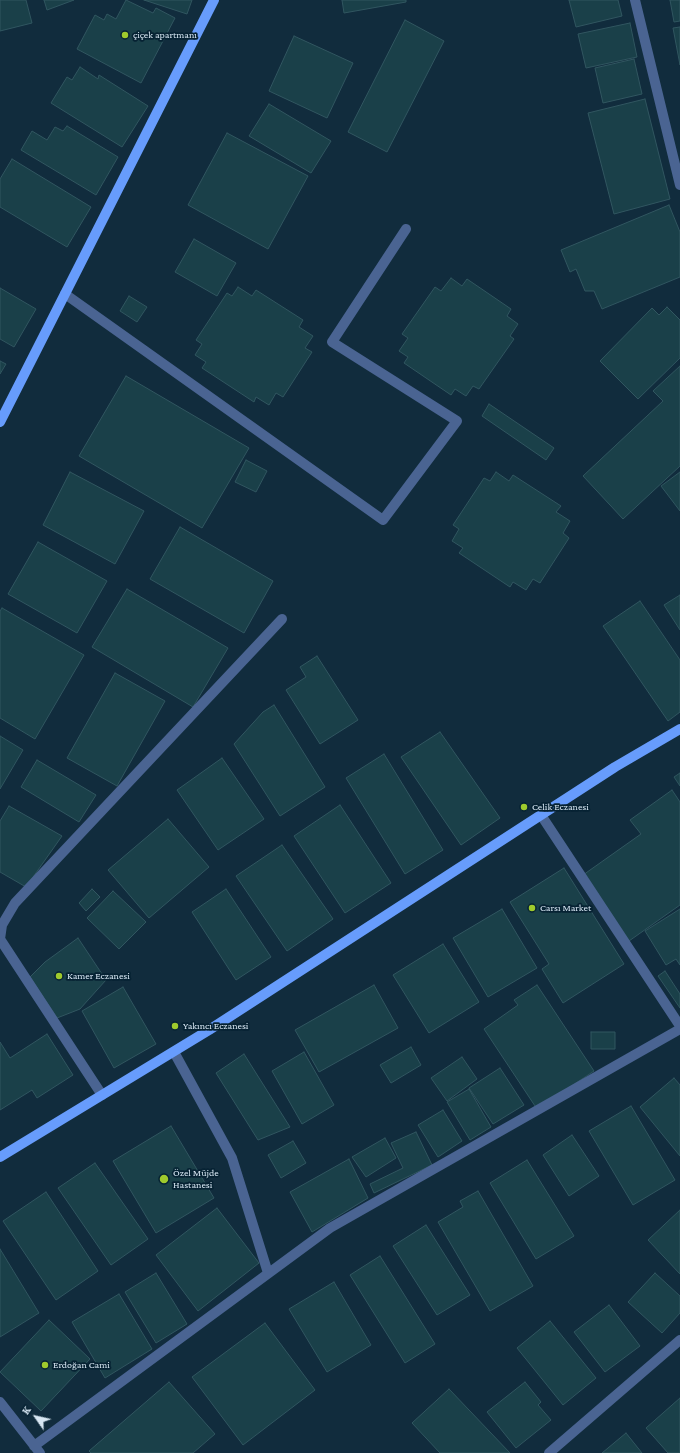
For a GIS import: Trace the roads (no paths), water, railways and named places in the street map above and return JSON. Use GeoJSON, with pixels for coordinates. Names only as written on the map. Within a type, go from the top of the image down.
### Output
{"type":"FeatureCollection","features":[{"type":"Feature","properties":{"kind":"main road"},"geometry":{"type":"LineString","coordinates":[[0,422],[214,0]]}},
{"type":"Feature","properties":{"kind":"main road"},"geometry":{"type":"LineString","coordinates":[[0,1157],[209,1030],[615,767],[680,729]]}},
{"type":"Feature","properties":{"kind":"street"},"geometry":{"type":"LineString","coordinates":[[635,0],[680,185]]}},
{"type":"Feature","properties":{"kind":"street"},"geometry":{"type":"LineString","coordinates":[[65,294],[383,520],[457,421],[332,342],[406,229]]}},
{"type":"Feature","properties":{"kind":"street"},"geometry":{"type":"LineString","coordinates":[[102,1096],[0,939],[2,926],[15,903],[282,619]]}},
{"type":"Feature","properties":{"kind":"street"},"geometry":{"type":"LineString","coordinates":[[541,815],[680,1026]]}},
{"type":"Feature","properties":{"kind":"street"},"geometry":{"type":"LineString","coordinates":[[0,1402],[37,1449],[268,1273],[330,1228],[680,1029]]}},
{"type":"Feature","properties":{"kind":"street"},"geometry":{"type":"LineString","coordinates":[[174,1052],[232,1158],[268,1273]]}},
{"type":"Feature","properties":{"kind":"street"},"geometry":{"type":"LineString","coordinates":[[548,1453],[680,1340]]}},
{"type":"Feature","properties":{"kind":"place","name":"çiçek apartmanı"},"geometry":{"type":"Point","coordinates":[125,35]}},
{"type":"Feature","properties":{"kind":"place","name":"Celik Eczanesi"},"geometry":{"type":"Point","coordinates":[524,807]}},
{"type":"Feature","properties":{"kind":"place","name":"Carsı Market"},"geometry":{"type":"Point","coordinates":[532,908]}},
{"type":"Feature","properties":{"kind":"place","name":"Kamer Eczanesi"},"geometry":{"type":"Point","coordinates":[59,976]}},
{"type":"Feature","properties":{"kind":"place","name":"Yakıncı Eczanesi"},"geometry":{"type":"Point","coordinates":[175,1026]}},
{"type":"Feature","properties":{"kind":"place","name":"Özel Müjde Hastanesi"},"geometry":{"type":"Point","coordinates":[164,1179]}},
{"type":"Feature","properties":{"kind":"place","name":"Erdoğan Cami"},"geometry":{"type":"Point","coordinates":[45,1365]}}]}
